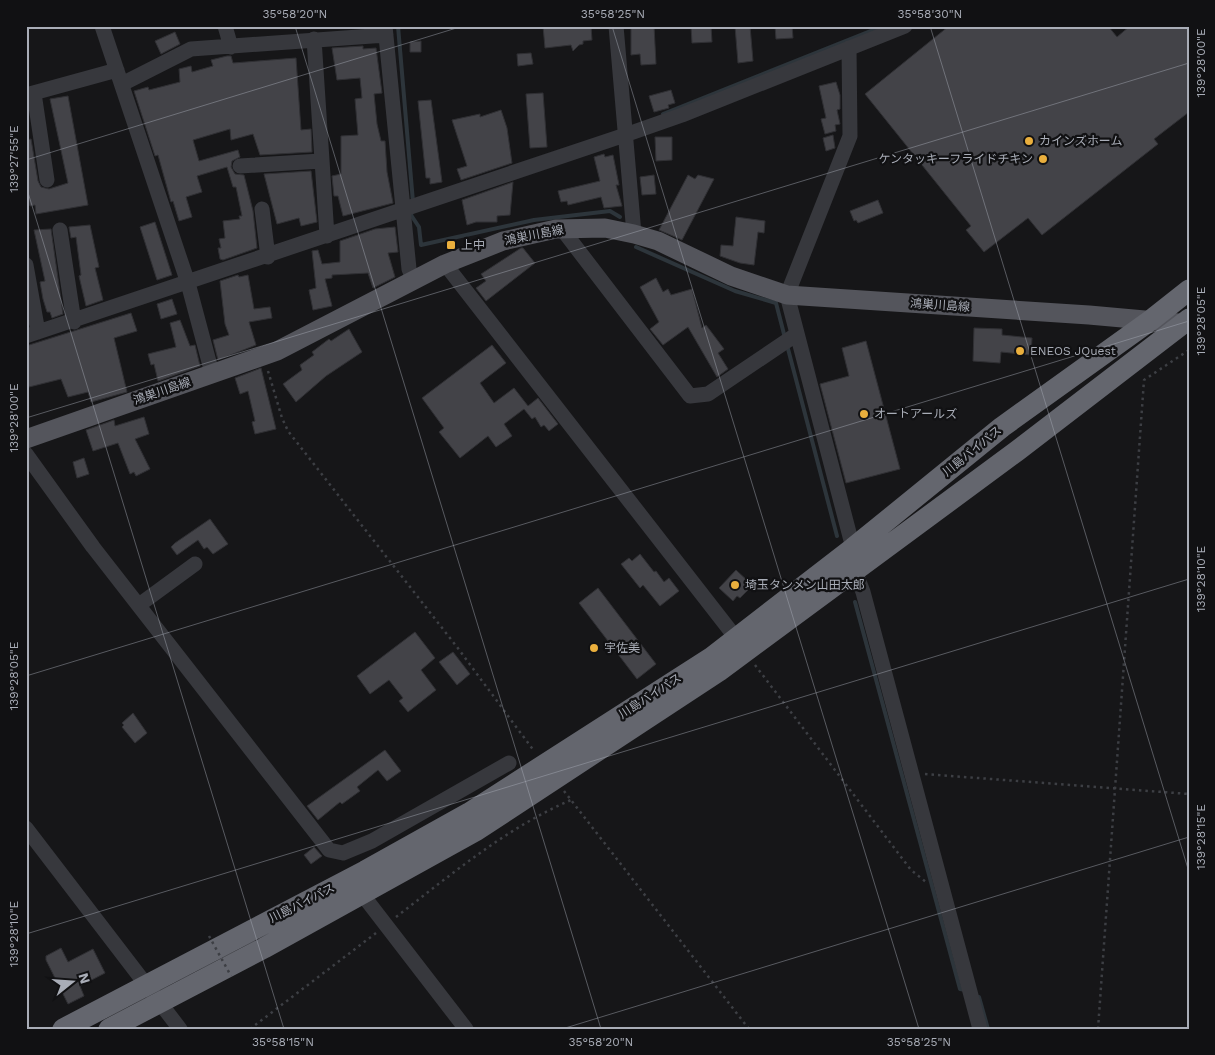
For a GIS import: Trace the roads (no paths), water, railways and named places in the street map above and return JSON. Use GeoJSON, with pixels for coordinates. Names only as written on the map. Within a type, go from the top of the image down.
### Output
{"type":"FeatureCollection","features":[{"type":"Feature","properties":{"kind":"highway","name":"川島バイパス"},"geometry":{"type":"LineString","coordinates":[[741,645],[853,548],[1002,427],[1151,320],[1189,290]]}},
{"type":"Feature","properties":{"kind":"highway","name":"川島バイパス"},"geometry":{"type":"LineString","coordinates":[[109,1029],[362,894],[477,830],[550,772],[855,571],[1018,451],[1187,322]]}},
{"type":"Feature","properties":{"kind":"highway","name":"川島バイパス"},"geometry":{"type":"LineString","coordinates":[[63,1029],[382,861],[469,813],[550,772]]}},
{"type":"Feature","properties":{"kind":"main road","name":"鴻巣川島線"},"geometry":{"type":"LineString","coordinates":[[26,439],[277,351],[412,279],[503,241],[562,229],[605,228],[658,241],[732,276],[786,295],[1187,322]]}},
{"type":"Feature","properties":{"kind":"street"},"geometry":{"type":"LineString","coordinates":[[102,26],[188,283],[212,374]]}},
{"type":"Feature","properties":{"kind":"street"},"geometry":{"type":"LineString","coordinates":[[225,26],[231,47]]}},
{"type":"Feature","properties":{"kind":"street"},"geometry":{"type":"LineString","coordinates":[[616,26],[634,234]]}},
{"type":"Feature","properties":{"kind":"street"},"geometry":{"type":"LineString","coordinates":[[26,265],[32,334],[74,322],[682,115],[905,26]]}},
{"type":"Feature","properties":{"kind":"street"},"geometry":{"type":"LineString","coordinates":[[47,180],[30,94],[120,77],[191,49],[314,40],[385,31],[409,269],[412,279]]}},
{"type":"Feature","properties":{"kind":"street"},"geometry":{"type":"LineString","coordinates":[[314,40],[327,236]]}},
{"type":"Feature","properties":{"kind":"street"},"geometry":{"type":"LineString","coordinates":[[849,48],[850,136],[786,295],[853,548]]}},
{"type":"Feature","properties":{"kind":"street"},"geometry":{"type":"LineString","coordinates":[[240,166],[321,161]]}},
{"type":"Feature","properties":{"kind":"street"},"geometry":{"type":"LineString","coordinates":[[262,209],[268,256]]}},
{"type":"Feature","properties":{"kind":"street"},"geometry":{"type":"LineString","coordinates":[[562,229],[690,396],[708,394],[797,334]]}},
{"type":"Feature","properties":{"kind":"street"},"geometry":{"type":"LineString","coordinates":[[60,230],[74,322]]}},
{"type":"Feature","properties":{"kind":"street"},"geometry":{"type":"LineString","coordinates":[[445,264],[741,645]]}},
{"type":"Feature","properties":{"kind":"street"},"geometry":{"type":"LineString","coordinates":[[26,454],[93,547],[329,850],[343,853],[372,841],[510,764]]}},
{"type":"Feature","properties":{"kind":"street"},"geometry":{"type":"LineString","coordinates":[[139,605],[195,564]]}},
{"type":"Feature","properties":{"kind":"street"},"geometry":{"type":"LineString","coordinates":[[855,571],[863,592],[980,1029]]}},
{"type":"Feature","properties":{"kind":"street"},"geometry":{"type":"LineString","coordinates":[[26,828],[180,1029]]}},
{"type":"Feature","properties":{"kind":"street"},"geometry":{"type":"LineString","coordinates":[[362,894],[466,1029]]}},
{"type":"Feature","properties":{"kind":"waterway"},"geometry":{"type":"LineString","coordinates":[[398,26],[413,202]]}},
{"type":"Feature","properties":{"kind":"waterway"},"geometry":{"type":"LineString","coordinates":[[663,114],[883,26]]}},
{"type":"Feature","properties":{"kind":"waterway"},"geometry":{"type":"LineString","coordinates":[[412,211],[411,215],[419,227],[421,245],[534,220],[610,211],[620,217]]}},
{"type":"Feature","properties":{"kind":"waterway"},"geometry":{"type":"LineString","coordinates":[[636,247],[735,291],[776,303],[785,338]]}},
{"type":"Feature","properties":{"kind":"waterway"},"geometry":{"type":"LineString","coordinates":[[787,345],[837,536]]}},
{"type":"Feature","properties":{"kind":"waterway"},"geometry":{"type":"LineString","coordinates":[[855,602],[960,989],[966,990]]}},
{"type":"Feature","properties":{"kind":"waterway"},"geometry":{"type":"LineString","coordinates":[[979,997],[988,1029]]}},
{"type":"Feature","properties":{"kind":"place","name":"カインズホーム"},"geometry":{"type":"Point","coordinates":[1029,141]}},
{"type":"Feature","properties":{"kind":"place","name":"ケンタッキーフライドチキン"},"geometry":{"type":"Point","coordinates":[1043,159]}},
{"type":"Feature","properties":{"kind":"place","name":"上中"},"geometry":{"type":"Point","coordinates":[451,245]}},
{"type":"Feature","properties":{"kind":"place","name":"ENEOS JQuest"},"geometry":{"type":"Point","coordinates":[1020,351]}},
{"type":"Feature","properties":{"kind":"place","name":"オートアールズ"},"geometry":{"type":"Point","coordinates":[864,414]}},
{"type":"Feature","properties":{"kind":"place","name":"埼玉タンメン山田太郎"},"geometry":{"type":"Point","coordinates":[735,585]}},
{"type":"Feature","properties":{"kind":"place","name":"宇佐美"},"geometry":{"type":"Point","coordinates":[594,648]}}]}
